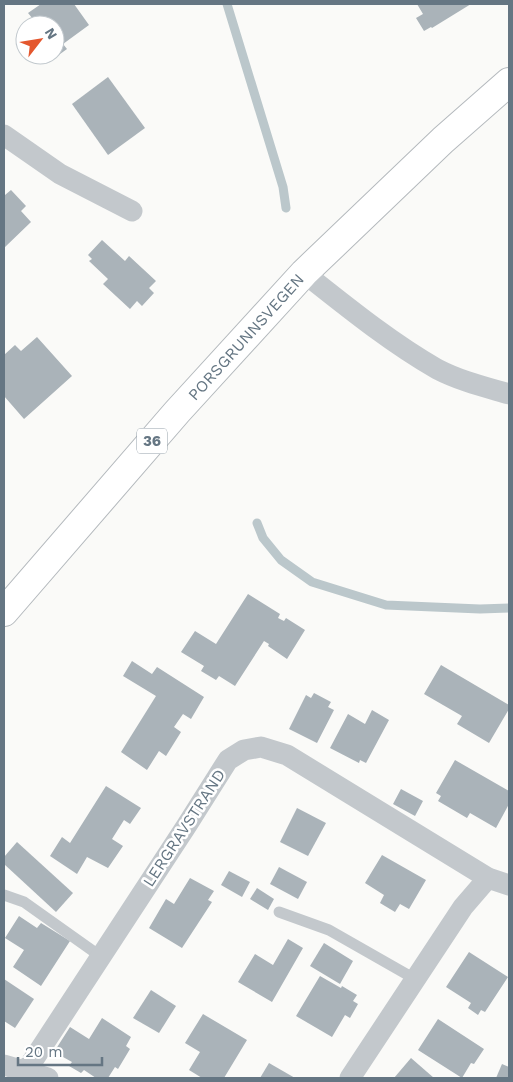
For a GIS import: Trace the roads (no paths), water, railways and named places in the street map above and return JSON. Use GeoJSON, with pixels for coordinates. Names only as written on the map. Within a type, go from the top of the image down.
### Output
{"type":"FeatureCollection","features":[{"type":"Feature","properties":{"kind":"highway","name":"PORSGRUNNSVEGEN"},"geometry":{"type":"LineString","coordinates":[[4,612],[177,412],[304,273],[443,140],[509,82]]}},
{"type":"Feature","properties":{"kind":"street"},"geometry":{"type":"LineString","coordinates":[[4,135],[60,174],[132,211]]}},
{"type":"Feature","properties":{"kind":"street"},"geometry":{"type":"LineString","coordinates":[[304,273],[376,329],[438,369],[478,386],[509,394]]}},
{"type":"Feature","properties":{"kind":"street","name":"LERGRAVSTRAND"},"geometry":{"type":"LineString","coordinates":[[26,1071],[228,760],[244,750],[261,747],[287,755],[488,878],[509,885]]}},
{"type":"Feature","properties":{"kind":"street"},"geometry":{"type":"LineString","coordinates":[[350,1078],[463,907],[488,878]]}},
{"type":"Feature","properties":{"kind":"street"},"geometry":{"type":"LineString","coordinates":[[4,1065],[48,1078]]}},
{"type":"Feature","properties":{"kind":"lane"},"geometry":{"type":"LineString","coordinates":[[4,895],[24,902],[100,956]]}},
{"type":"Feature","properties":{"kind":"lane"},"geometry":{"type":"LineString","coordinates":[[279,912],[329,930],[409,988]]}},
{"type":"Feature","properties":{"kind":"waterway"},"geometry":{"type":"LineString","coordinates":[[227,4],[283,187],[286,208]]}},
{"type":"Feature","properties":{"kind":"waterway"},"geometry":{"type":"LineString","coordinates":[[257,523],[263,538],[281,560],[312,582],[386,605],[480,609],[509,608]]}}]}
